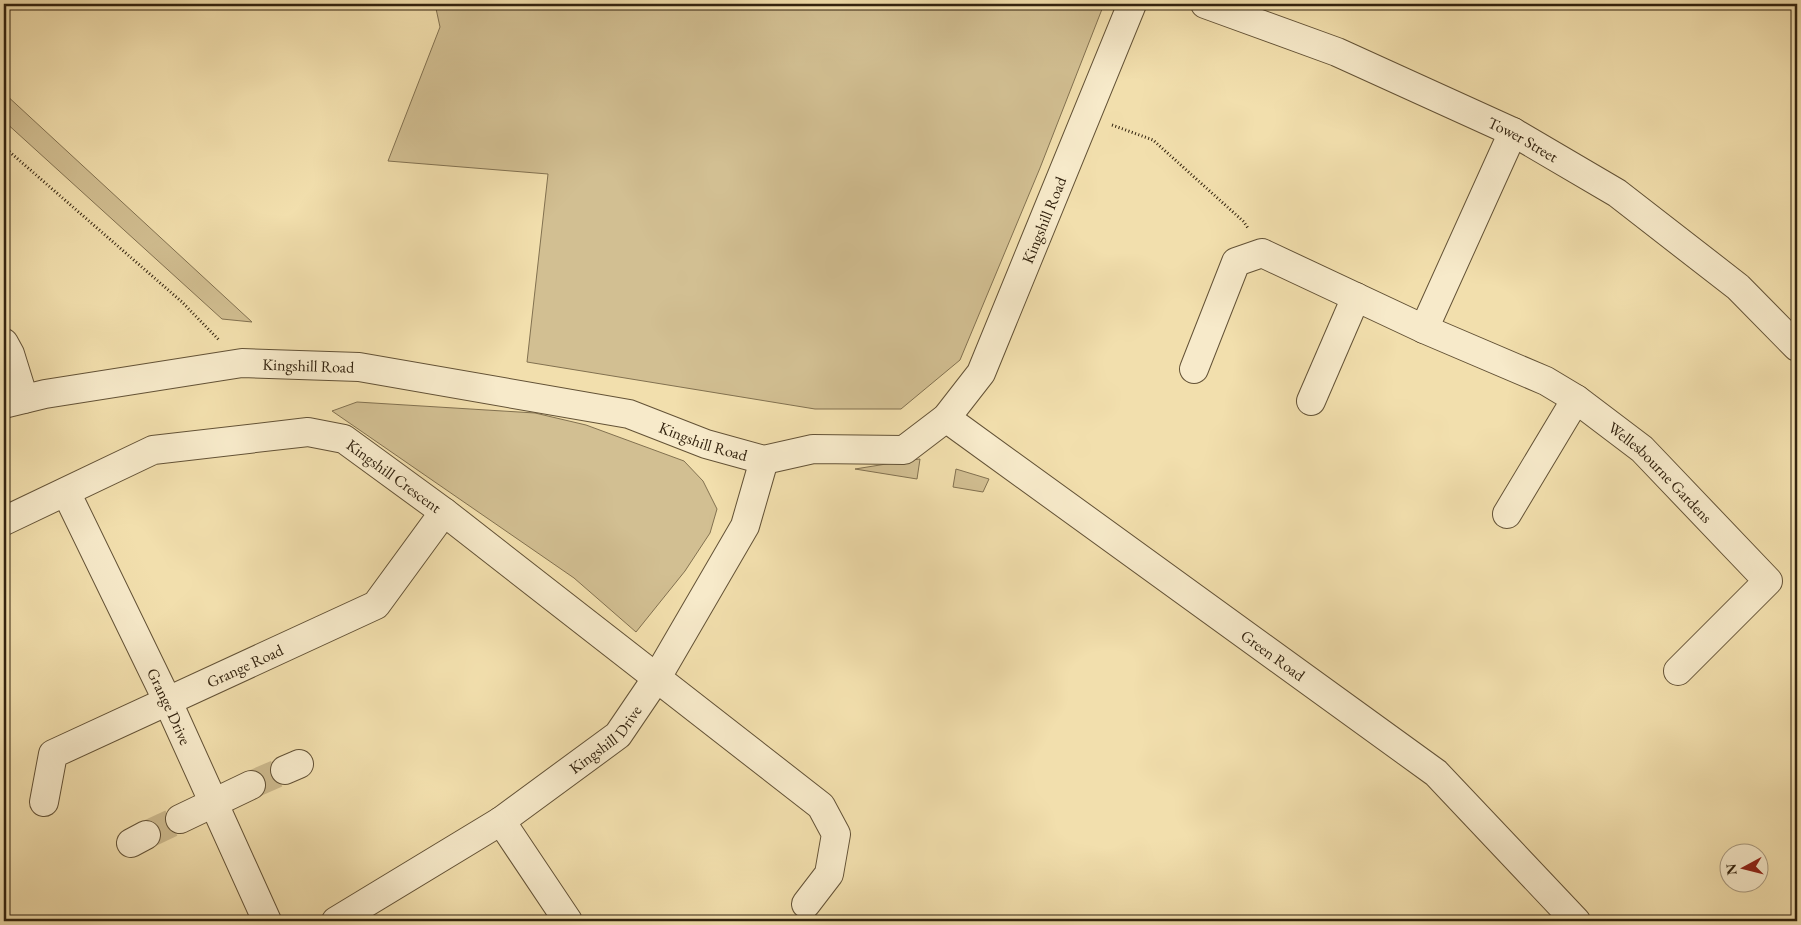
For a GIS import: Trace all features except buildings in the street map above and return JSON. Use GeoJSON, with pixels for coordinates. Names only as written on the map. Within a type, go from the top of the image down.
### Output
{"type":"FeatureCollection","features":[{"type":"Feature","properties":{"kind":"street","name":"Kingshill Road"},"geometry":{"type":"LineString","coordinates":[[14,402],[45,394],[242,363],[359,367],[629,414],[706,444],[764,460],[813,449],[904,450],[946,418],[981,373],[1132,4]]}},
{"type":"Feature","properties":{"kind":"street","name":"Tower Street"},"geometry":{"type":"LineString","coordinates":[[1205,4],[1337,52],[1513,132],[1617,192],[1738,288],[1797,347]]}},
{"type":"Feature","properties":{"kind":"street"},"geometry":{"type":"LineString","coordinates":[[1424,330],[1513,132]]}},
{"type":"Feature","properties":{"kind":"street"},"geometry":{"type":"LineString","coordinates":[[1194,369],[1236,262],[1262,253]]}},
{"type":"Feature","properties":{"kind":"street","name":"Wellesbourne Gardens"},"geometry":{"type":"LineString","coordinates":[[1262,253],[1424,330],[1546,381],[1576,399],[1642,449],[1768,582],[1678,672]]}},
{"type":"Feature","properties":{"kind":"street"},"geometry":{"type":"LineString","coordinates":[[1311,401],[1356,297]]}},
{"type":"Feature","properties":{"kind":"street"},"geometry":{"type":"LineString","coordinates":[[4,343],[10,354],[14,402]]}},
{"type":"Feature","properties":{"kind":"street"},"geometry":{"type":"LineString","coordinates":[[1507,514],[1576,399]]}},
{"type":"Feature","properties":{"kind":"street","name":"Green Road"},"geometry":{"type":"LineString","coordinates":[[946,418],[1436,773],[1576,921]]}},
{"type":"Feature","properties":{"kind":"street","name":"Kingshill Crescent"},"geometry":{"type":"LineString","coordinates":[[4,521],[153,450],[308,432],[344,439],[444,512],[821,806],[836,834],[829,874],[806,904]]}},
{"type":"Feature","properties":{"kind":"street","name":"Kingshill Drive"},"geometry":{"type":"LineString","coordinates":[[336,921],[501,821],[618,735],[656,679],[745,526],[764,460]]}},
{"type":"Feature","properties":{"kind":"street","name":"Grange Drive"},"geometry":{"type":"LineString","coordinates":[[66,492],[168,702],[267,921]]}},
{"type":"Feature","properties":{"kind":"street","name":"Grange Road"},"geometry":{"type":"LineString","coordinates":[[44,802],[53,754],[376,606],[444,512]]}},
{"type":"Feature","properties":{"kind":"street"},"geometry":{"type":"LineString","coordinates":[[180,819],[251,785]]}},
{"type":"Feature","properties":{"kind":"street"},"geometry":{"type":"LineString","coordinates":[[501,821],[568,921]]}},
{"type":"Feature","properties":{"kind":"path"},"geometry":{"type":"LineString","coordinates":[[1086,115],[1153,140],[1243,221],[1262,253]]}},
{"type":"Feature","properties":{"kind":"path"},"geometry":{"type":"LineString","coordinates":[[4,147],[182,302],[242,363]]}},
{"type":"Feature","properties":{"kind":"shaded area"},"geometry":{"type":"Polygon","coordinates":[[[435,4],[1104,4],[1040,168],[960,360],[901,409],[815,409],[527,362],[548,174],[388,161],[440,27],[435,4]]]}},
{"type":"Feature","properties":{"kind":"shaded area"},"geometry":{"type":"Polygon","coordinates":[[[4,93],[252,322],[222,319],[4,121],[4,93]]]}},
{"type":"Feature","properties":{"kind":"shaded area"},"geometry":{"type":"Polygon","coordinates":[[[357,402],[535,413],[586,425],[684,461],[703,481],[717,509],[710,533],[685,571],[636,632],[574,578],[332,411],[357,402]]]}},
{"type":"Feature","properties":{"kind":"shaded area"},"geometry":{"type":"Polygon","coordinates":[[[920,459],[917,479],[855,469],[911,460],[920,459]]]}},
{"type":"Feature","properties":{"kind":"shaded area"},"geometry":{"type":"Polygon","coordinates":[[[956,469],[989,479],[983,492],[953,487],[956,469]]]}},
{"type":"Feature","properties":{"kind":"tunnel"},"geometry":{"type":"LineString","coordinates":[[251,785],[285,770]]}},
{"type":"Feature","properties":{"kind":"tunnel"},"geometry":{"type":"LineString","coordinates":[[146,835],[180,819]]}}]}
